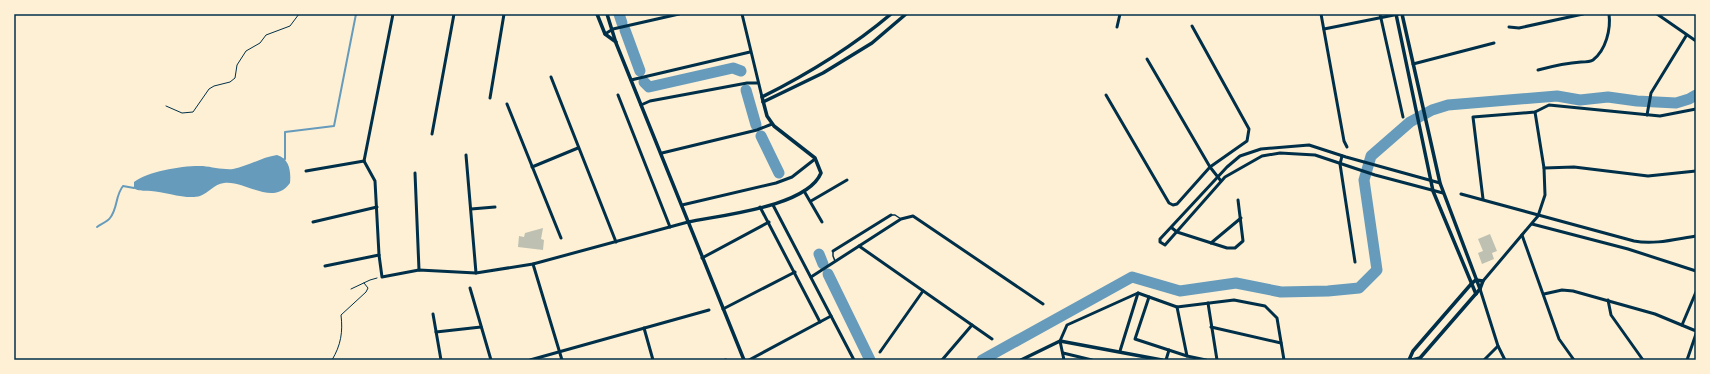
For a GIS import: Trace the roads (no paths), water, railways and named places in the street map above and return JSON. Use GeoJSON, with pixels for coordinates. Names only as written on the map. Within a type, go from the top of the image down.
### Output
{"type":"FeatureCollection","features":[{"type":"Feature","properties":{"kind":"street"},"geometry":{"type":"LineString","coordinates":[[394,14],[364,160],[375,181],[379,255],[382,277],[419,270],[476,273],[532,264],[688,222],[773,205],[804,192],[814,185],[821,173],[815,159],[772,124],[767,116],[757,83],[742,14]]}},
{"type":"Feature","properties":{"kind":"street"},"geometry":{"type":"LineString","coordinates":[[432,134],[454,14]]}},
{"type":"Feature","properties":{"kind":"street"},"geometry":{"type":"LineString","coordinates":[[490,98],[504,14]]}},
{"type":"Feature","properties":{"kind":"street"},"geometry":{"type":"LineString","coordinates":[[597,14],[605,34],[616,43]]}},
{"type":"Feature","properties":{"kind":"street"},"geometry":{"type":"LineString","coordinates":[[607,14],[613,29],[616,43],[662,153],[702,258],[744,360]]}},
{"type":"Feature","properties":{"kind":"street"},"geometry":{"type":"LineString","coordinates":[[605,34],[613,29],[679,14]]}},
{"type":"Feature","properties":{"kind":"street"},"geometry":{"type":"LineString","coordinates":[[762,97],[821,65],[866,35],[891,14]]}},
{"type":"Feature","properties":{"kind":"street"},"geometry":{"type":"LineString","coordinates":[[763,102],[824,73],[872,43],[906,14]]}},
{"type":"Feature","properties":{"kind":"street"},"geometry":{"type":"LineString","coordinates":[[1117,27],[1120,14]]}},
{"type":"Feature","properties":{"kind":"street"},"geometry":{"type":"LineString","coordinates":[[1321,14],[1344,141],[1347,146]]}},
{"type":"Feature","properties":{"kind":"street"},"geometry":{"type":"LineString","coordinates":[[1324,29],[1380,16],[1397,14],[1433,191],[1476,294],[1483,300]]}},
{"type":"Feature","properties":{"kind":"street"},"geometry":{"type":"LineString","coordinates":[[1402,14],[1440,183],[1480,289],[1498,346],[1505,360]]}},
{"type":"Feature","properties":{"kind":"street"},"geometry":{"type":"LineString","coordinates":[[1509,27],[1519,28],[1583,14]]}},
{"type":"Feature","properties":{"kind":"street"},"geometry":{"type":"LineString","coordinates":[[1538,70],[1566,63],[1587,62],[1593,60],[1608,35],[1610,24],[1609,14]]}},
{"type":"Feature","properties":{"kind":"street"},"geometry":{"type":"LineString","coordinates":[[1657,14],[1696,42]]}},
{"type":"Feature","properties":{"kind":"street"},"geometry":{"type":"LineString","coordinates":[[1380,16],[1403,117]]}},
{"type":"Feature","properties":{"kind":"street"},"geometry":{"type":"LineString","coordinates":[[1106,95],[1169,203],[1172,205],[1177,204],[1210,167],[1247,142],[1249,128],[1192,26]]}},
{"type":"Feature","properties":{"kind":"street"},"geometry":{"type":"LineString","coordinates":[[1647,115],[1650,98],[1686,36]]}},
{"type":"Feature","properties":{"kind":"street"},"geometry":{"type":"LineString","coordinates":[[1413,64],[1494,43]]}},
{"type":"Feature","properties":{"kind":"street"},"geometry":{"type":"LineString","coordinates":[[631,80],[750,52]]}},
{"type":"Feature","properties":{"kind":"street"},"geometry":{"type":"LineString","coordinates":[[1147,59],[1210,167],[1221,180]]}},
{"type":"Feature","properties":{"kind":"street"},"geometry":{"type":"LineString","coordinates":[[551,78],[616,242]]}},
{"type":"Feature","properties":{"kind":"street"},"geometry":{"type":"LineString","coordinates":[[641,105],[650,101],[747,83],[757,83]]}},
{"type":"Feature","properties":{"kind":"street"},"geometry":{"type":"LineString","coordinates":[[618,95],[670,227]]}},
{"type":"Feature","properties":{"kind":"street"},"geometry":{"type":"LineString","coordinates":[[506,104],[561,238]]}},
{"type":"Feature","properties":{"kind":"street"},"geometry":{"type":"LineString","coordinates":[[1483,199],[1473,117],[1535,112],[1549,105],[1660,116],[1696,109]]}},
{"type":"Feature","properties":{"kind":"street"},"geometry":{"type":"LineString","coordinates":[[1483,280],[1476,280],[1472,284],[1413,350],[1411,360],[1420,358],[1476,294],[1480,289],[1483,280],[1538,216],[1545,195],[1544,168],[1535,112]]}},
{"type":"Feature","properties":{"kind":"street"},"geometry":{"type":"LineString","coordinates":[[662,153],[758,130],[772,124]]}},
{"type":"Feature","properties":{"kind":"street"},"geometry":{"type":"LineString","coordinates":[[1440,183],[1376,166],[1309,145],[1261,149],[1240,156],[1217,176],[1172,228],[1160,239],[1162,244],[1165,245],[1221,180],[1262,156],[1280,153],[1316,155],[1375,175],[1443,193]]}},
{"type":"Feature","properties":{"kind":"street"},"geometry":{"type":"LineString","coordinates":[[532,167],[578,148]]}},
{"type":"Feature","properties":{"kind":"street"},"geometry":{"type":"LineString","coordinates":[[466,155],[476,273]]}},
{"type":"Feature","properties":{"kind":"street"},"geometry":{"type":"LineString","coordinates":[[1342,156],[1355,262]]}},
{"type":"Feature","properties":{"kind":"street"},"geometry":{"type":"LineString","coordinates":[[682,205],[776,183],[792,177],[815,159]]}},
{"type":"Feature","properties":{"kind":"street"},"geometry":{"type":"LineString","coordinates":[[306,171],[364,160]]}},
{"type":"Feature","properties":{"kind":"street"},"geometry":{"type":"LineString","coordinates":[[1544,168],[1574,167],[1648,176],[1696,171]]}},
{"type":"Feature","properties":{"kind":"street"},"geometry":{"type":"LineString","coordinates":[[415,173],[419,270]]}},
{"type":"Feature","properties":{"kind":"street"},"geometry":{"type":"LineString","coordinates":[[810,201],[847,180]]}},
{"type":"Feature","properties":{"kind":"street"},"geometry":{"type":"LineString","coordinates":[[804,192],[822,222]]}},
{"type":"Feature","properties":{"kind":"street"},"geometry":{"type":"LineString","coordinates":[[1461,194],[1483,199],[1538,216],[1644,243],[1696,236]]}},
{"type":"Feature","properties":{"kind":"street"},"geometry":{"type":"LineString","coordinates":[[1172,228],[1177,232],[1211,243],[1227,248],[1235,248],[1243,241],[1238,200]]}},
{"type":"Feature","properties":{"kind":"street"},"geometry":{"type":"LineString","coordinates":[[773,205],[854,360]]}},
{"type":"Feature","properties":{"kind":"street"},"geometry":{"type":"LineString","coordinates":[[471,209],[495,207]]}},
{"type":"Feature","properties":{"kind":"street"},"geometry":{"type":"LineString","coordinates":[[760,207],[820,322]]}},
{"type":"Feature","properties":{"kind":"street"},"geometry":{"type":"LineString","coordinates":[[313,222],[377,208]]}},
{"type":"Feature","properties":{"kind":"street"},"geometry":{"type":"LineString","coordinates":[[834,251],[891,215]]}},
{"type":"Feature","properties":{"kind":"street"},"geometry":{"type":"LineString","coordinates":[[811,277],[901,219],[913,216],[1043,304]]}},
{"type":"Feature","properties":{"kind":"street"},"geometry":{"type":"LineString","coordinates":[[1211,243],[1241,218]]}},
{"type":"Feature","properties":{"kind":"street"},"geometry":{"type":"LineString","coordinates":[[702,258],[769,222]]}},
{"type":"Feature","properties":{"kind":"street"},"geometry":{"type":"LineString","coordinates":[[1532,224],[1628,249],[1696,271]]}},
{"type":"Feature","properties":{"kind":"street"},"geometry":{"type":"LineString","coordinates":[[1522,235],[1559,339],[1574,360]]}},
{"type":"Feature","properties":{"kind":"street"},"geometry":{"type":"LineString","coordinates":[[859,246],[992,339]]}},
{"type":"Feature","properties":{"kind":"street"},"geometry":{"type":"LineString","coordinates":[[325,266],[379,255]]}},
{"type":"Feature","properties":{"kind":"street"},"geometry":{"type":"LineString","coordinates":[[532,264],[562,360]]}},
{"type":"Feature","properties":{"kind":"street"},"geometry":{"type":"LineString","coordinates":[[723,309],[794,272]]}},
{"type":"Feature","properties":{"kind":"street"},"geometry":{"type":"LineString","coordinates":[[470,288],[490,360]]}},
{"type":"Feature","properties":{"kind":"street"},"geometry":{"type":"LineString","coordinates":[[1544,294],[1562,290],[1574,291],[1655,314],[1682,324],[1696,333],[1687,360]]}},
{"type":"Feature","properties":{"kind":"street"},"geometry":{"type":"LineString","coordinates":[[880,352],[923,291]]}},
{"type":"Feature","properties":{"kind":"street"},"geometry":{"type":"LineString","coordinates":[[1682,324],[1696,292]]}},
{"type":"Feature","properties":{"kind":"street"},"geometry":{"type":"LineString","coordinates":[[1120,351],[1138,293]]}},
{"type":"Feature","properties":{"kind":"street"},"geometry":{"type":"LineString","coordinates":[[1064,360],[1060,341],[1067,325],[1138,293],[1177,307],[1234,300],[1265,306],[1277,318],[1284,360]]}},
{"type":"Feature","properties":{"kind":"street"},"geometry":{"type":"LineString","coordinates":[[1149,297],[1134,339],[1187,356],[1206,360]]}},
{"type":"Feature","properties":{"kind":"street"},"geometry":{"type":"LineString","coordinates":[[1608,300],[1611,315],[1643,360]]}},
{"type":"Feature","properties":{"kind":"street"},"geometry":{"type":"LineString","coordinates":[[1208,303],[1217,360]]}},
{"type":"Feature","properties":{"kind":"street"},"geometry":{"type":"LineString","coordinates":[[1177,307],[1187,356]]}},
{"type":"Feature","properties":{"kind":"street"},"geometry":{"type":"LineString","coordinates":[[530,360],[709,310]]}},
{"type":"Feature","properties":{"kind":"street"},"geometry":{"type":"LineString","coordinates":[[433,314],[441,360]]}},
{"type":"Feature","properties":{"kind":"street"},"geometry":{"type":"LineString","coordinates":[[749,360],[831,316]]}},
{"type":"Feature","properties":{"kind":"street"},"geometry":{"type":"LineString","coordinates":[[942,360],[972,325]]}},
{"type":"Feature","properties":{"kind":"street"},"geometry":{"type":"LineString","coordinates":[[436,332],[481,327]]}},
{"type":"Feature","properties":{"kind":"street"},"geometry":{"type":"LineString","coordinates":[[1212,327],[1281,343]]}},
{"type":"Feature","properties":{"kind":"street"},"geometry":{"type":"LineString","coordinates":[[644,328],[653,360]]}},
{"type":"Feature","properties":{"kind":"street"},"geometry":{"type":"LineString","coordinates":[[1021,360],[1060,341],[1162,360]]}},
{"type":"Feature","properties":{"kind":"street"},"geometry":{"type":"LineString","coordinates":[[1484,360],[1498,346]]}},
{"type":"Feature","properties":{"kind":"street"},"geometry":{"type":"LineString","coordinates":[[1166,360],[1169,350]]}},
{"type":"Feature","properties":{"kind":"street"},"geometry":{"type":"LineString","coordinates":[[1062,353],[1092,360]]}},
{"type":"Feature","properties":{"kind":"lane"},"geometry":{"type":"LineString","coordinates":[[891,215],[895,215],[901,219]]}},
{"type":"Feature","properties":{"kind":"lane"},"geometry":{"type":"LineString","coordinates":[[834,251],[833,256],[835,261]]}},
{"type":"Feature","properties":{"kind":"water"},"geometry":{"type":"Polygon","coordinates":[[[277,155],[285,160],[289,166],[290,183],[283,190],[275,193],[258,191],[232,183],[220,184],[203,195],[195,197],[134,188],[134,182],[140,178],[157,172],[195,166],[233,169],[277,155]]]}},
{"type":"Feature","properties":{"kind":"waterway"},"geometry":{"type":"LineString","coordinates":[[283,160],[285,159],[285,132],[334,126],[356,14]]}},
{"type":"Feature","properties":{"kind":"waterway"},"geometry":{"type":"LineString","coordinates":[[619,14],[622,23]]}},
{"type":"Feature","properties":{"kind":"waterway"},"geometry":{"type":"LineString","coordinates":[[625,30],[640,71]]}},
{"type":"Feature","properties":{"kind":"waterway"},"geometry":{"type":"LineString","coordinates":[[644,82],[649,87],[733,68],[741,71]]}},
{"type":"Feature","properties":{"kind":"waterway"},"geometry":{"type":"LineString","coordinates":[[746,90],[756,125]]}},
{"type":"Feature","properties":{"kind":"waterway"},"geometry":{"type":"LineString","coordinates":[[982,360],[1132,277],[1180,291],[1236,283],[1281,292],[1328,291],[1359,288],[1377,270],[1364,180],[1371,156],[1410,122],[1432,110],[1448,105],[1557,96],[1580,100],[1608,97],[1637,101],[1676,103],[1696,95]]}},
{"type":"Feature","properties":{"kind":"waterway"},"geometry":{"type":"LineString","coordinates":[[761,136],[779,173]]}},
{"type":"Feature","properties":{"kind":"waterway"},"geometry":{"type":"LineString","coordinates":[[97,227],[107,221],[113,214],[120,190],[123,186],[134,188],[136,186]]}},
{"type":"Feature","properties":{"kind":"waterway"},"geometry":{"type":"LineString","coordinates":[[819,254],[823,264]]}},
{"type":"Feature","properties":{"kind":"waterway"},"geometry":{"type":"LineString","coordinates":[[828,274],[870,360]]}}]}
